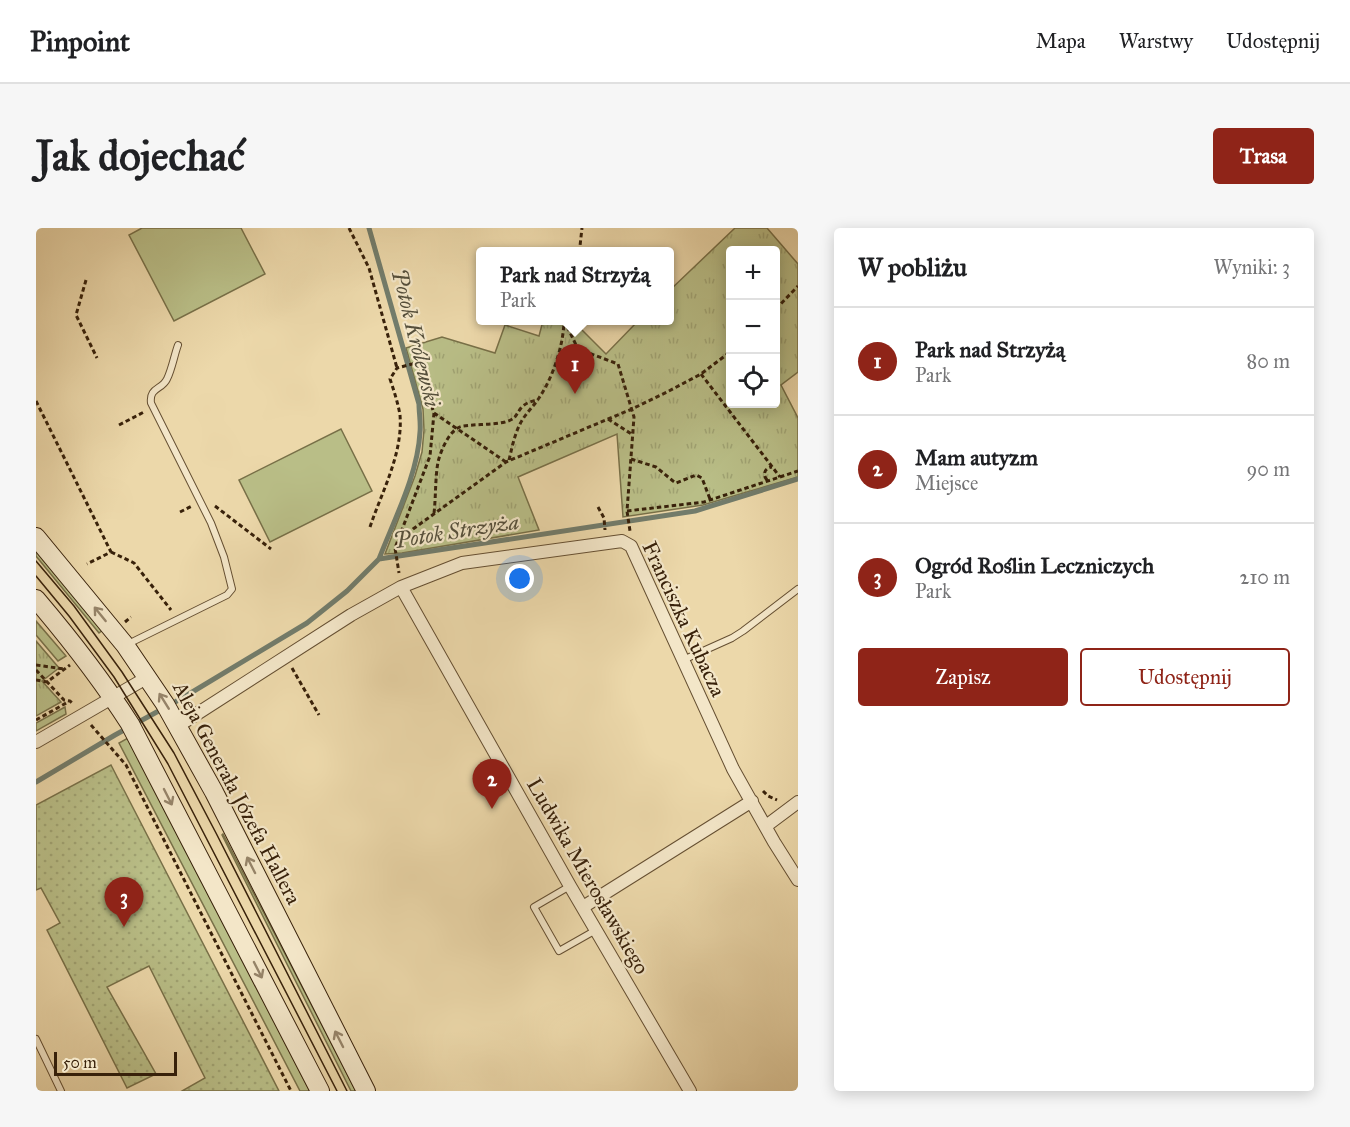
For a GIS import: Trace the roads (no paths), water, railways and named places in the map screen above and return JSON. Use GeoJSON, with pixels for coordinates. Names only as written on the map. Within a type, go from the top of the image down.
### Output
{"type":"FeatureCollection","features":[{"type":"Feature","properties":{"kind":"main road","name":"Aleja Generała Józefa Hallera"},"geometry":{"type":"LineString","coordinates":[[36,537],[126,645],[178,726],[366,1091]]}},
{"type":"Feature","properties":{"kind":"main road"},"geometry":{"type":"LineString","coordinates":[[36,599],[82,655],[113,698],[141,745],[320,1091]]}},
{"type":"Feature","properties":{"kind":"street","name":"Franciszka Kubacza"},"geometry":{"type":"LineString","coordinates":[[178,726],[351,615],[401,587],[462,563],[622,541],[631,546],[733,769],[798,880]]}},
{"type":"Feature","properties":{"kind":"street","name":"Ludwika Mierosławskiego"},"geometry":{"type":"LineString","coordinates":[[401,587],[570,886],[690,1091]]}},
{"type":"Feature","properties":{"kind":"street"},"geometry":{"type":"LineString","coordinates":[[36,742],[148,677]]}},
{"type":"Feature","properties":{"kind":"street"},"geometry":{"type":"LineString","coordinates":[[583,907],[752,801]]}},
{"type":"Feature","properties":{"kind":"street"},"geometry":{"type":"LineString","coordinates":[[766,826],[798,802]]}},
{"type":"Feature","properties":{"kind":"lane"},"geometry":{"type":"LineString","coordinates":[[126,645],[227,595],[232,589],[211,523],[151,403],[152,393],[166,382],[178,345]]}},
{"type":"Feature","properties":{"kind":"lane"},"geometry":{"type":"LineString","coordinates":[[682,660],[732,638],[798,589]]}},
{"type":"Feature","properties":{"kind":"lane"},"geometry":{"type":"LineString","coordinates":[[570,886],[534,907],[559,951],[596,930]]}},
{"type":"Feature","properties":{"kind":"lane"},"geometry":{"type":"LineString","coordinates":[[36,1039],[61,1091]]}},
{"type":"Feature","properties":{"kind":"waterway","name":"Potok Królewski"},"geometry":{"type":"LineString","coordinates":[[369,228],[419,404],[420,425],[415,464],[379,559]]}},
{"type":"Feature","properties":{"kind":"waterway","name":"Potok Strzyża"},"geometry":{"type":"LineString","coordinates":[[36,782],[307,623],[347,591],[379,559],[695,511],[798,479]]}},
{"type":"Feature","properties":{"kind":"tram line"},"geometry":{"type":"LineString","coordinates":[[36,561],[74,606],[122,672],[174,753],[347,1091]]}},
{"type":"Feature","properties":{"kind":"tram line"},"geometry":{"type":"LineString","coordinates":[[36,576],[114,677],[168,764],[337,1091]]}},
{"type":"Feature","properties":{"kind":"place","name":"Park nad Strzyżą"},"geometry":{"type":"Point","coordinates":[575,394]}},
{"type":"Feature","properties":{"kind":"place","name":"Mam autyzm"},"geometry":{"type":"Point","coordinates":[492,809]}},
{"type":"Feature","properties":{"kind":"place","name":"Ogród Roślin Leczniczych"},"geometry":{"type":"Point","coordinates":[124,927]}}]}
